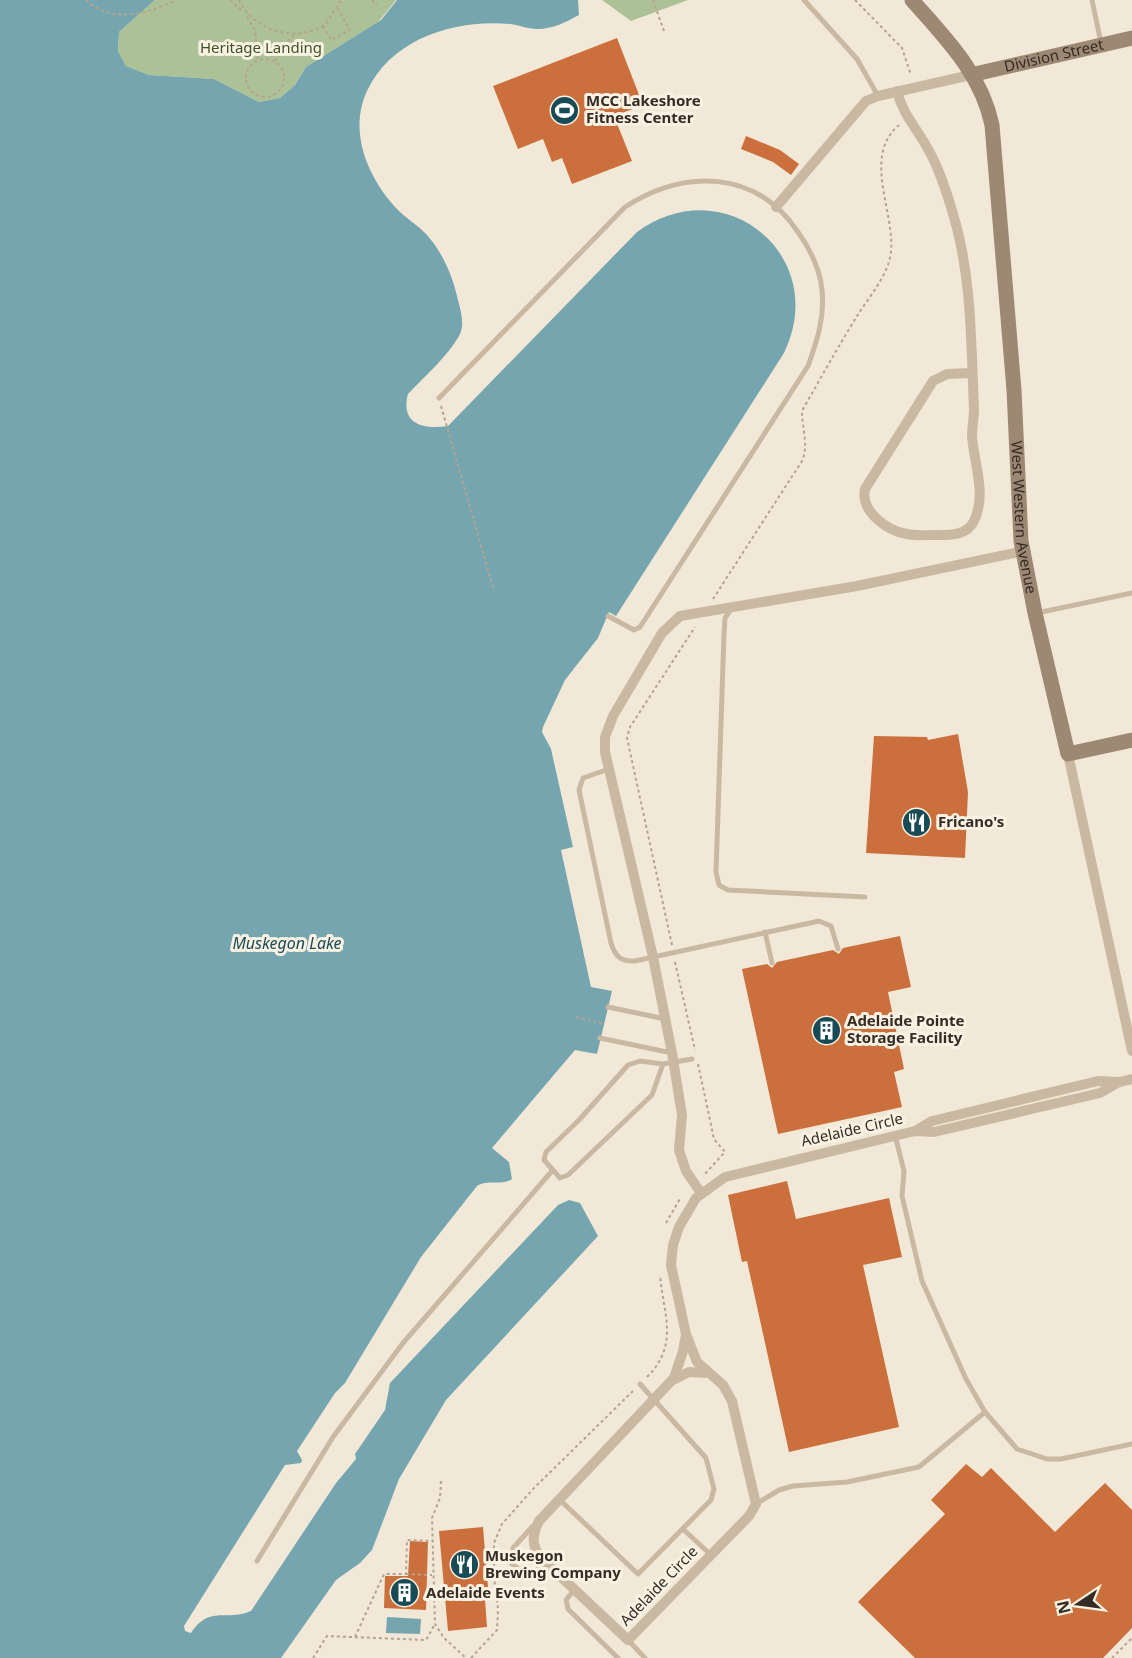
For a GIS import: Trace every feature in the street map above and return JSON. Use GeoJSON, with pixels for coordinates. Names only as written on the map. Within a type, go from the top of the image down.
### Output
{"type":"FeatureCollection","features":[{"type":"Feature","properties":{"kind":"street","name":"West Western Avenue"},"geometry":{"type":"LineString","coordinates":[[912,0],[975,74],[988,105],[995,147],[1023,551],[1132,1051]]}},
{"type":"Feature","properties":{"kind":"street","name":"Division Street"},"geometry":{"type":"LineString","coordinates":[[975,74],[1132,38]]}},
{"type":"Feature","properties":{"kind":"street"},"geometry":{"type":"LineString","coordinates":[[776,207],[857,109],[878,96],[975,74]]}},
{"type":"Feature","properties":{"kind":"street"},"geometry":{"type":"LineString","coordinates":[[897,91],[903,112],[928,148],[938,169],[958,231],[967,286],[971,373],[972,435],[980,500],[974,522],[966,531],[956,534],[912,535],[900,532],[878,520],[869,511],[864,496],[865,489],[933,381],[947,374],[971,373]]}},
{"type":"Feature","properties":{"kind":"street"},"geometry":{"type":"LineString","coordinates":[[701,1193],[686,1171],[679,1150],[682,1115],[670,1060],[654,957],[604,744],[607,729],[662,633],[684,614],[856,586],[1023,551]]}},
{"type":"Feature","properties":{"kind":"street"},"geometry":{"type":"LineString","coordinates":[[1068,754],[1132,740]]}},
{"type":"Feature","properties":{"kind":"street","name":"Adelaide Circle"},"geometry":{"type":"LineString","coordinates":[[686,1334],[678,1370],[672,1380],[539,1521],[533,1533],[534,1545],[538,1554],[628,1640],[749,1516],[756,1504],[732,1401],[723,1385],[697,1362],[686,1334],[672,1275],[672,1253],[684,1216],[701,1193],[735,1173],[895,1135],[915,1131],[934,1132],[1067,1101],[1100,1093],[1119,1082],[1132,1079]]}},
{"type":"Feature","properties":{"kind":"street"},"geometry":{"type":"LineString","coordinates":[[672,1380],[689,1372],[710,1374]]}},
{"type":"Feature","properties":{"kind":"lane"},"geometry":{"type":"LineString","coordinates":[[804,0],[857,59],[878,96]]}},
{"type":"Feature","properties":{"kind":"lane"},"geometry":{"type":"LineString","coordinates":[[1092,0],[1101,45]]}},
{"type":"Feature","properties":{"kind":"lane"},"geometry":{"type":"LineString","coordinates":[[439,398],[625,207],[650,191],[676,183],[705,180],[750,189],[776,207],[794,225],[807,244],[818,268],[823,291],[821,330],[808,366],[640,627],[634,630],[608,616]]}},
{"type":"Feature","properties":{"kind":"lane"},"geometry":{"type":"LineString","coordinates":[[1035,613],[1132,592]]}},
{"type":"Feature","properties":{"kind":"lane"},"geometry":{"type":"LineString","coordinates":[[735,605],[724,622],[716,872],[719,885],[728,890],[865,897]]}},
{"type":"Feature","properties":{"kind":"lane"},"geometry":{"type":"LineString","coordinates":[[609,769],[583,778],[579,789],[615,954],[626,961],[654,957],[802,923],[823,922],[833,930],[838,949]]}},
{"type":"Feature","properties":{"kind":"lane"},"geometry":{"type":"LineString","coordinates":[[765,932],[772,963]]}},
{"type":"Feature","properties":{"kind":"lane"},"geometry":{"type":"LineString","coordinates":[[608,1007],[665,1019]]}},
{"type":"Feature","properties":{"kind":"lane"},"geometry":{"type":"LineString","coordinates":[[600,1038],[670,1060]]}},
{"type":"Feature","properties":{"kind":"lane"},"geometry":{"type":"LineString","coordinates":[[670,1060],[652,1095],[576,1169],[564,1178],[560,1178],[544,1160],[546,1152],[580,1119],[622,1070],[640,1061],[692,1059]]}},
{"type":"Feature","properties":{"kind":"lane"},"geometry":{"type":"LineString","coordinates":[[895,1135],[904,1172],[902,1196],[922,1281],[966,1379],[985,1412],[1017,1449],[1047,1459],[1061,1459],[1132,1444]]}},
{"type":"Feature","properties":{"kind":"lane"},"geometry":{"type":"LineString","coordinates":[[257,1561],[333,1437],[404,1343],[552,1170]]}},
{"type":"Feature","properties":{"kind":"lane"},"geometry":{"type":"LineString","coordinates":[[559,1499],[636,1574],[643,1572],[713,1498],[708,1462],[640,1384]]}},
{"type":"Feature","properties":{"kind":"lane"},"geometry":{"type":"LineString","coordinates":[[756,1504],[779,1490],[793,1486],[847,1482],[919,1467],[985,1412]]}},
{"type":"Feature","properties":{"kind":"lane"},"geometry":{"type":"LineString","coordinates":[[539,1521],[513,1548],[511,1563],[522,1572],[552,1567]]}},
{"type":"Feature","properties":{"kind":"lane"},"geometry":{"type":"LineString","coordinates":[[684,1530],[711,1555]]}},
{"type":"Feature","properties":{"kind":"lane"},"geometry":{"type":"LineString","coordinates":[[574,1590],[566,1600],[568,1609],[618,1658]]}},
{"type":"Feature","properties":{"kind":"lane"},"geometry":{"type":"LineString","coordinates":[[628,1640],[639,1655],[645,1658]]}},
{"type":"Feature","properties":{"kind":"path"},"geometry":{"type":"LineString","coordinates":[[86,0],[107,12],[126,15],[147,13],[177,0]]}},
{"type":"Feature","properties":{"kind":"path"},"geometry":{"type":"LineString","coordinates":[[230,0],[261,26],[296,33],[323,26],[341,0]]}},
{"type":"Feature","properties":{"kind":"path"},"geometry":{"type":"LineString","coordinates":[[239,0],[255,30],[258,59]]}},
{"type":"Feature","properties":{"kind":"path"},"geometry":{"type":"LineString","coordinates":[[372,0],[377,5]]}},
{"type":"Feature","properties":{"kind":"path"},"geometry":{"type":"LineString","coordinates":[[653,0],[663,31]]}},
{"type":"Feature","properties":{"kind":"path"},"geometry":{"type":"LineString","coordinates":[[855,0],[902,48],[914,88]]}},
{"type":"Feature","properties":{"kind":"path"},"geometry":{"type":"LineString","coordinates":[[323,26],[331,40],[350,30],[337,8]]}},
{"type":"Feature","properties":{"kind":"path"},"geometry":{"type":"LineString","coordinates":[[275,61],[283,46],[296,33]]}},
{"type":"Feature","properties":{"kind":"path"},"geometry":{"type":"LineString","coordinates":[[258,59],[275,61],[283,71],[283,84],[275,94],[262,97],[251,91],[245,80],[248,67],[258,59]]}},
{"type":"Feature","properties":{"kind":"path"},"geometry":{"type":"LineString","coordinates":[[439,398],[494,591]]}},
{"type":"Feature","properties":{"kind":"path"},"geometry":{"type":"LineString","coordinates":[[576,1017],[604,1024]]}},
{"type":"Feature","properties":{"kind":"path"},"geometry":{"type":"LineString","coordinates":[[441,1481],[441,1498],[432,1518],[435,1624],[444,1638],[466,1658]]}},
{"type":"Feature","properties":{"kind":"path"},"geometry":{"type":"LineString","coordinates":[[471,1658],[497,1630],[494,1543],[502,1524],[534,1488]]}},
{"type":"Feature","properties":{"kind":"path"},"geometry":{"type":"LineString","coordinates":[[406,1574],[407,1540],[432,1541]]}},
{"type":"Feature","properties":{"kind":"path"},"geometry":{"type":"LineString","coordinates":[[355,1637],[384,1574],[432,1575]]}},
{"type":"Feature","properties":{"kind":"path"},"geometry":{"type":"LineString","coordinates":[[313,1658],[327,1636],[426,1640],[435,1624]]}},
{"type":"Feature","properties":{"kind":"path"},"geometry":{"type":"LineString","coordinates":[[1112,1658],[1132,1638]]}},
{"type":"Feature","properties":{"kind":"green space","name":"Heritage Landing"},"geometry":{"type":"Polygon","coordinates":[[[155,0],[396,0],[378,22],[306,67],[295,85],[280,98],[259,102],[214,79],[149,75],[126,66],[118,51],[119,32],[155,0]]]}},
{"type":"Feature","properties":{"kind":"green space"},"geometry":{"type":"Polygon","coordinates":[[[602,0],[688,0],[631,21],[602,0]]]}},
{"type":"Feature","properties":{"kind":"water","name":"Muskegon Lake"},"geometry":{"type":"Polygon","coordinates":[[[0,0],[155,0],[119,32],[118,51],[126,66],[149,75],[214,79],[259,102],[280,98],[295,85],[306,67],[381,20],[397,0],[578,0],[579,15],[548,28],[534,29],[489,23],[447,29],[427,36],[392,57],[378,73],[367,91],[362,107],[360,138],[370,168],[386,196],[403,215],[423,231],[443,257],[456,291],[461,314],[461,332],[454,344],[408,394],[407,412],[416,423],[422,426],[448,426],[637,232],[670,215],[703,210],[734,217],[761,232],[781,255],[793,284],[795,317],[784,353],[616,616],[609,612],[598,638],[565,680],[543,727],[542,732],[551,749],[573,847],[561,850],[591,987],[612,991],[597,1054],[575,1050],[492,1148],[509,1162],[512,1179],[477,1186],[421,1257],[345,1383],[335,1393],[297,1451],[302,1460],[301,1463],[285,1465],[184,1626],[185,1631],[191,1633],[198,1624],[212,1616],[242,1614],[251,1611],[336,1483],[356,1459],[355,1454],[385,1410],[390,1383],[558,1205],[569,1200],[580,1203],[598,1236],[446,1400],[399,1479],[372,1550],[360,1563],[336,1580],[281,1658],[0,1658],[0,0]]]}},
{"type":"Feature","properties":{"kind":"water"},"geometry":{"type":"Polygon","coordinates":[[[387,1617],[421,1619],[420,1634],[386,1633],[387,1617]]]}},
{"type":"Feature","properties":{"kind":"building","name":"MCC Lakeshore Fitness Center"},"geometry":{"type":"Polygon","coordinates":[[[617,38],[643,105],[614,116],[632,161],[572,184],[562,158],[552,162],[543,139],[518,149],[493,86],[617,38]]]}},
{"type":"Feature","properties":{"kind":"building"},"geometry":{"type":"Polygon","coordinates":[[[746,136],[780,150],[799,164],[791,175],[773,162],[741,149],[746,136]]]}},
{"type":"Feature","properties":{"kind":"building","name":"Fricano's"},"geometry":{"type":"Polygon","coordinates":[[[958,734],[968,792],[965,858],[866,853],[874,736],[927,737],[928,740],[958,734]]]}},
{"type":"Feature","properties":{"kind":"building","name":"Adelaide Pointe Storage Facility"},"geometry":{"type":"Polygon","coordinates":[[[900,936],[911,987],[888,992],[904,1069],[894,1072],[902,1107],[778,1134],[742,969],[767,964],[772,968],[777,962],[833,950],[839,954],[843,948],[900,936]]]}},
{"type":"Feature","properties":{"kind":"building"},"geometry":{"type":"Polygon","coordinates":[[[787,1181],[796,1219],[889,1198],[902,1257],[863,1265],[899,1427],[789,1452],[747,1261],[742,1262],[728,1195],[787,1181]]]}},
{"type":"Feature","properties":{"kind":"building"},"geometry":{"type":"Polygon","coordinates":[[[966,1464],[982,1477],[991,1468],[1055,1532],[1105,1483],[1132,1510],[1132,1628],[1103,1658],[915,1658],[858,1602],[945,1514],[931,1500],[966,1464]]]}},
{"type":"Feature","properties":{"kind":"building","name":"Muskegon Brewing Company"},"geometry":{"type":"Polygon","coordinates":[[[483,1527],[489,1599],[485,1600],[487,1627],[448,1631],[439,1531],[483,1527]]]}},
{"type":"Feature","properties":{"kind":"building","name":"Adelaide Events"},"geometry":{"type":"Polygon","coordinates":[[[410,1541],[428,1542],[426,1610],[384,1608],[385,1576],[408,1576],[410,1541]]]}},
{"type":"Feature","properties":{"kind":"place","name":"MCC Lakeshore Fitness Center"},"geometry":{"type":"Point","coordinates":[565,110]}},
{"type":"Feature","properties":{"kind":"place","name":"Fricano's"},"geometry":{"type":"Point","coordinates":[917,822]}},
{"type":"Feature","properties":{"kind":"place","name":"Adelaide Pointe Storage Facility"},"geometry":{"type":"Point","coordinates":[826,1030]}},
{"type":"Feature","properties":{"kind":"place","name":"Muskegon Brewing Company"},"geometry":{"type":"Point","coordinates":[464,1565]}},
{"type":"Feature","properties":{"kind":"place","name":"Adelaide Events"},"geometry":{"type":"Point","coordinates":[405,1593]}}]}
